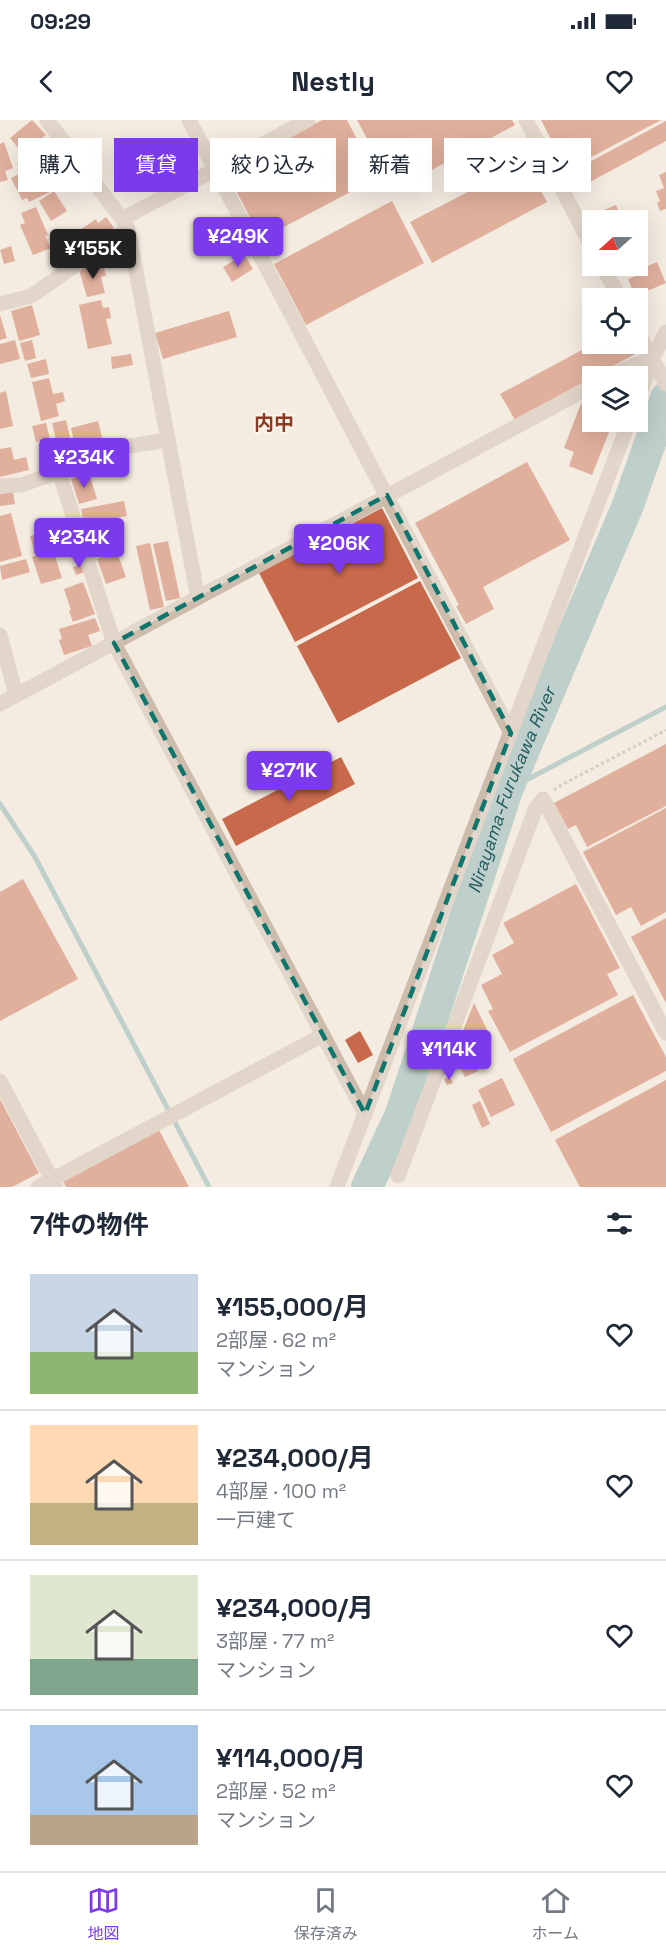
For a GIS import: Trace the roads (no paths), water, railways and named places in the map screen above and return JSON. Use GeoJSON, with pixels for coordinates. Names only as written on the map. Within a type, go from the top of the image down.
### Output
{"type":"FeatureCollection","features":[{"type":"Feature","properties":{"kind":"street"},"geometry":{"type":"LineString","coordinates":[[47,120],[125,224],[198,598]]}},
{"type":"Feature","properties":{"kind":"street"},"geometry":{"type":"LineString","coordinates":[[189,120],[210,160]]}},
{"type":"Feature","properties":{"kind":"street"},"geometry":{"type":"LineString","coordinates":[[274,138],[308,120]]}},
{"type":"Feature","properties":{"kind":"street"},"geometry":{"type":"LineString","coordinates":[[526,120],[582,228]]}},
{"type":"Feature","properties":{"kind":"street"},"geometry":{"type":"LineString","coordinates":[[0,304],[31,296],[125,224],[210,172]]}},
{"type":"Feature","properties":{"kind":"street"},"geometry":{"type":"LineString","coordinates":[[227,192],[511,733]]}},
{"type":"Feature","properties":{"kind":"street"},"geometry":{"type":"LineString","coordinates":[[648,370],[666,332]]}},
{"type":"Feature","properties":{"kind":"street"},"geometry":{"type":"LineString","coordinates":[[648,351],[663,379]]}},
{"type":"Feature","properties":{"kind":"street"},"geometry":{"type":"LineString","coordinates":[[631,366],[652,359]]}},
{"type":"Feature","properties":{"kind":"street"},"geometry":{"type":"LineString","coordinates":[[0,704],[582,391]]}},
{"type":"Feature","properties":{"kind":"street"},"geometry":{"type":"LineString","coordinates":[[338,1187],[625,432]]}},
{"type":"Feature","properties":{"kind":"street"},"geometry":{"type":"LineString","coordinates":[[0,486],[21,484],[59,472],[109,449],[168,440]]}},
{"type":"Feature","properties":{"kind":"street"},"geometry":{"type":"LineString","coordinates":[[59,472],[114,643],[365,1114]]}},
{"type":"Feature","properties":{"kind":"street"},"geometry":{"type":"LineString","coordinates":[[0,635],[16,695]]}},
{"type":"Feature","properties":{"kind":"street"},"geometry":{"type":"LineString","coordinates":[[398,1176],[536,810],[543,799],[666,1033]]}},
{"type":"Feature","properties":{"kind":"street"},"geometry":{"type":"LineString","coordinates":[[38,1187],[54,1183],[323,1035]]}},
{"type":"Feature","properties":{"kind":"street"},"geometry":{"type":"LineString","coordinates":[[0,1081],[54,1183]]}},
{"type":"Feature","properties":{"kind":"waterway","name":"Nirayama-Furukawa River"},"geometry":{"type":"LineString","coordinates":[[367,1187],[401,1114],[507,790],[628,505],[666,398]]}},
{"type":"Feature","properties":{"kind":"waterway"},"geometry":{"type":"LineString","coordinates":[[507,790],[666,707]]}},
{"type":"Feature","properties":{"kind":"waterway"},"geometry":{"type":"LineString","coordinates":[[0,804],[35,857],[209,1187]]}},
{"type":"Feature","properties":{"kind":"district","name":"内中"},"geometry":{"type":"Point","coordinates":[274,423]}}]}
